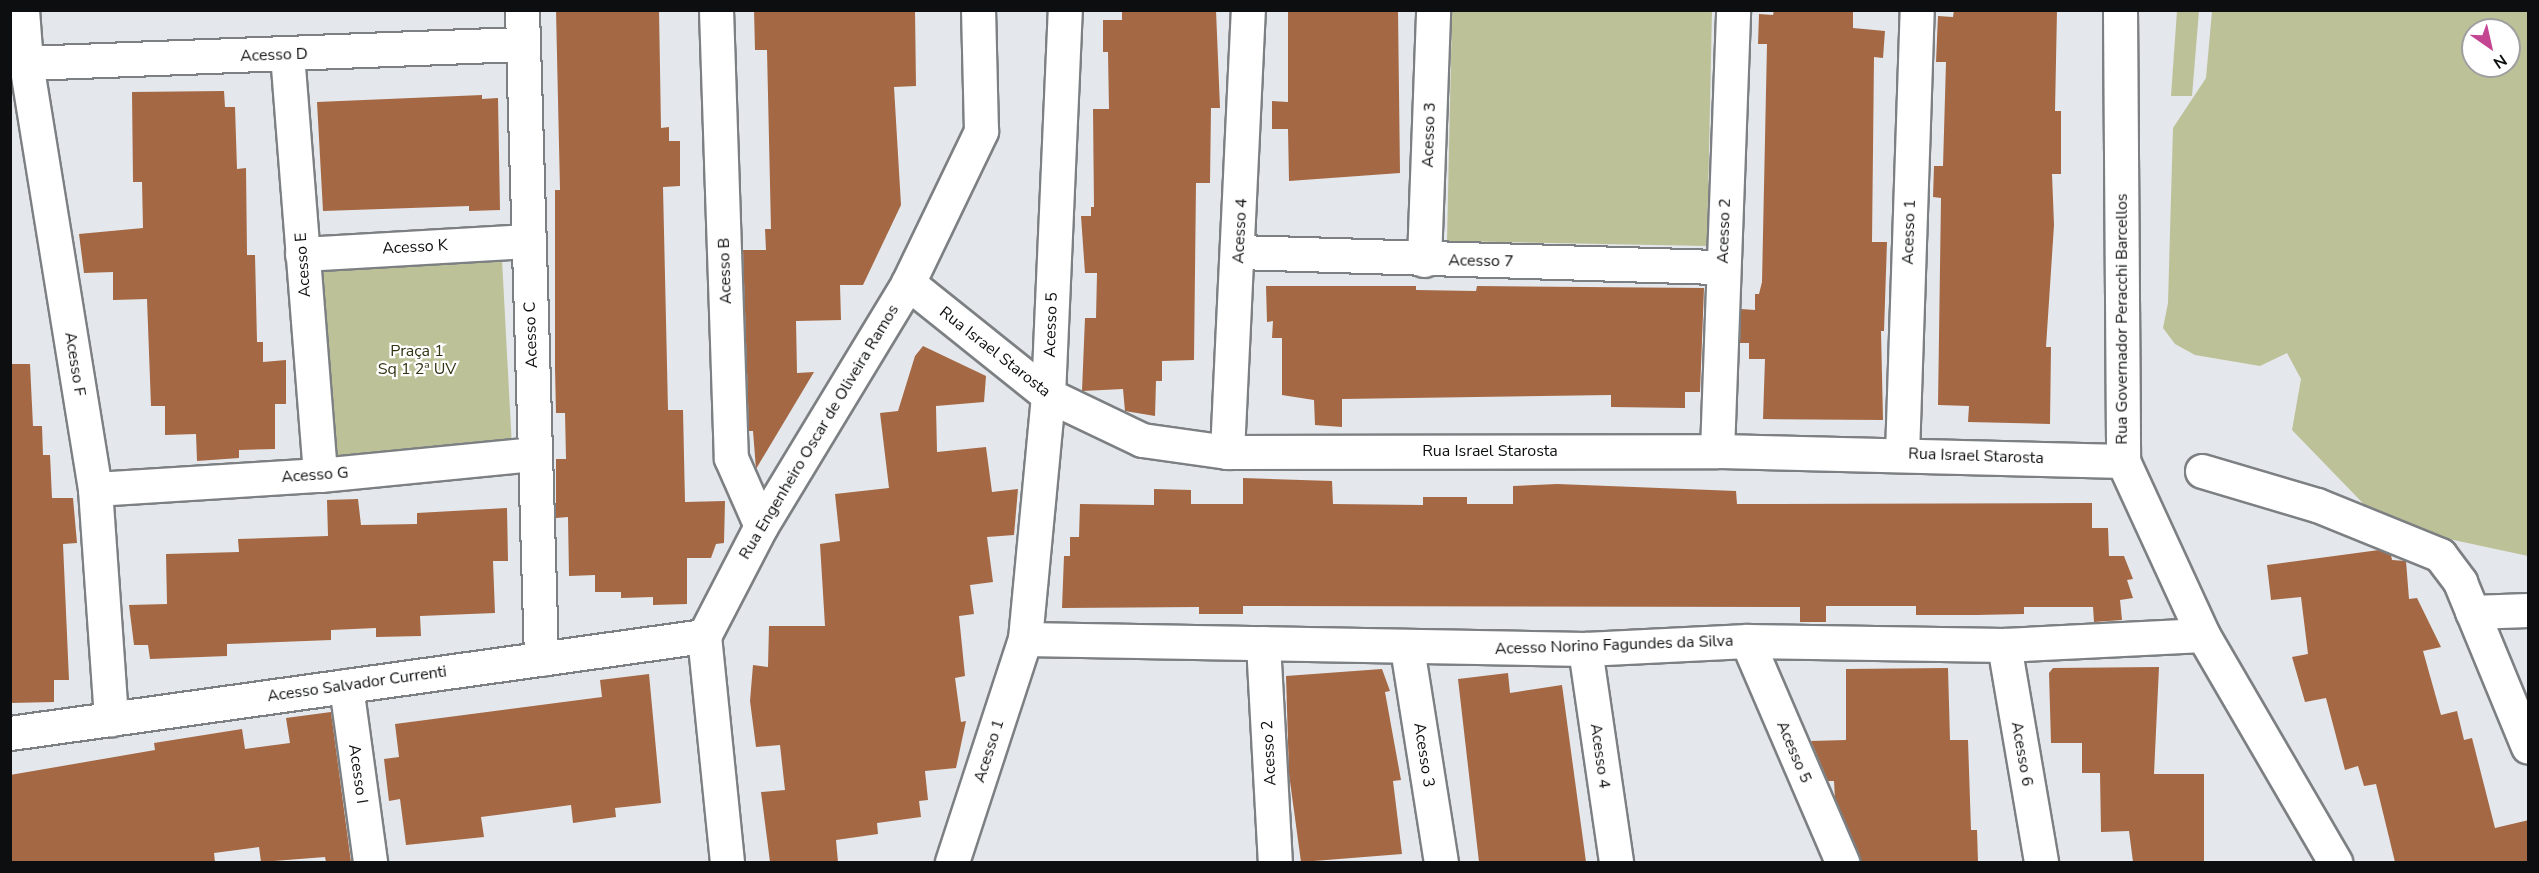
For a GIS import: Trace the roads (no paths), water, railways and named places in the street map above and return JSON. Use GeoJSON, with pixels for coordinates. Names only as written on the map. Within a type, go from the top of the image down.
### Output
{"type":"FeatureCollection","features":[{"type":"Feature","properties":{"kind":"street","name":"Acesso C"},"geometry":{"type":"LineString","coordinates":[[522,10],[542,658]]}},
{"type":"Feature","properties":{"kind":"street","name":"Acesso B"},"geometry":{"type":"LineString","coordinates":[[716,10],[731,458],[760,526]]}},
{"type":"Feature","properties":{"kind":"street","name":"Rua Engenheiro Oscar de Oliveira Ramos"},"geometry":{"type":"LineString","coordinates":[[704,636],[760,526],[908,283],[981,131],[978,10]]}},
{"type":"Feature","properties":{"kind":"street","name":"Acesso 5"},"geometry":{"type":"LineString","coordinates":[[1025,639],[1048,396],[1065,10]]}},
{"type":"Feature","properties":{"kind":"street","name":"Acesso 4"},"geometry":{"type":"LineString","coordinates":[[1227,452],[1239,252],[1248,10]]}},
{"type":"Feature","properties":{"kind":"street","name":"Acesso 3"},"geometry":{"type":"LineString","coordinates":[[1424,260],[1433,10]]}},
{"type":"Feature","properties":{"kind":"street","name":"Acesso 2"},"geometry":{"type":"LineString","coordinates":[[1717,451],[1733,10]]}},
{"type":"Feature","properties":{"kind":"street","name":"Acesso 1"},"geometry":{"type":"LineString","coordinates":[[1902,453],[1917,10]]}},
{"type":"Feature","properties":{"kind":"street","name":"Rua Governador Peracchi Barcellos"},"geometry":{"type":"LineString","coordinates":[[2120,10],[2123,462],[2203,635],[2335,862]]}},
{"type":"Feature","properties":{"kind":"street","name":"Acesso F"},"geometry":{"type":"LineString","coordinates":[[18,20],[95,489],[111,719]]}},
{"type":"Feature","properties":{"kind":"street","name":"Acesso D"},"geometry":{"type":"LineString","coordinates":[[26,63],[523,44]]}},
{"type":"Feature","properties":{"kind":"street","name":"Acesso E"},"geometry":{"type":"LineString","coordinates":[[287,54],[320,475]]}},
{"type":"Feature","properties":{"kind":"street","name":"Acesso K"},"geometry":{"type":"LineString","coordinates":[[302,254],[529,241]]}},
{"type":"Feature","properties":{"kind":"street","name":"Acesso 7"},"geometry":{"type":"LineString","coordinates":[[1239,252],[1424,260],[1722,267]]}},
{"type":"Feature","properties":{"kind":"street","name":"Rua Israel Starosta"},"geometry":{"type":"LineString","coordinates":[[908,283],[1048,396],[1142,440],[1227,452],[1902,453],[2123,462]]}},
{"type":"Feature","properties":{"kind":"street","name":"Acesso G"},"geometry":{"type":"LineString","coordinates":[[95,489],[320,475],[535,454]]}},
{"type":"Feature","properties":{"kind":"street"},"geometry":{"type":"LineString","coordinates":[[2202,471],[2317,506],[2440,555],[2460,582],[2529,747]]}},
{"type":"Feature","properties":{"kind":"street"},"geometry":{"type":"LineString","coordinates":[[2472,612],[2529,610]]}},
{"type":"Feature","properties":{"kind":"street","name":"Acesso Norino Fagundes da Silva"},"geometry":{"type":"LineString","coordinates":[[1025,639],[1407,648],[1585,649],[1747,641],[2004,645],[2203,635]]}},
{"type":"Feature","properties":{"kind":"street","name":"Acesso Salvador Currenti"},"geometry":{"type":"LineString","coordinates":[[10,733],[704,636]]}},
{"type":"Feature","properties":{"kind":"street"},"geometry":{"type":"LineString","coordinates":[[704,636],[727,862]]}},
{"type":"Feature","properties":{"kind":"street","name":"Acesso 1"},"geometry":{"type":"LineString","coordinates":[[952,862],[1025,639]]}},
{"type":"Feature","properties":{"kind":"street","name":"Acesso 5"},"geometry":{"type":"LineString","coordinates":[[1747,641],[1842,862]]}},
{"type":"Feature","properties":{"kind":"street","name":"Acesso 2"},"geometry":{"type":"LineString","coordinates":[[1263,643],[1275,862]]}},
{"type":"Feature","properties":{"kind":"street","name":"Acesso 6"},"geometry":{"type":"LineString","coordinates":[[2004,645],[2041,862]]}},
{"type":"Feature","properties":{"kind":"street","name":"Acesso 3"},"geometry":{"type":"LineString","coordinates":[[1407,648],[1441,862]]}},
{"type":"Feature","properties":{"kind":"street","name":"Acesso 4"},"geometry":{"type":"LineString","coordinates":[[1585,649],[1616,862]]}},
{"type":"Feature","properties":{"kind":"street","name":"Acesso I"},"geometry":{"type":"LineString","coordinates":[[346,686],[370,862]]}},
{"type":"Feature","properties":{"kind":"park label","name":"Praça 1 Sq 1 2ª UV"},"geometry":{"type":"Point","coordinates":[417,360]}}]}
